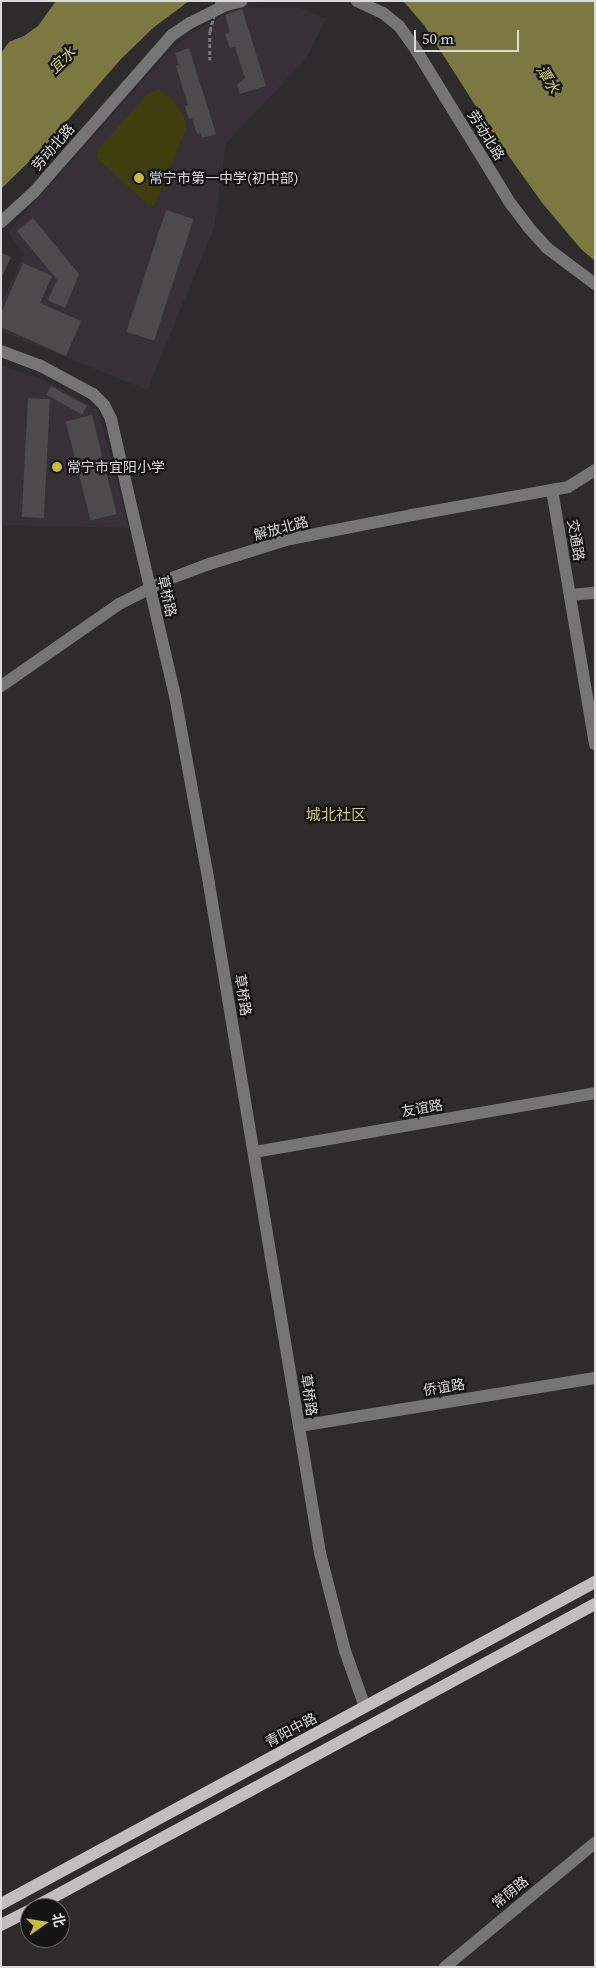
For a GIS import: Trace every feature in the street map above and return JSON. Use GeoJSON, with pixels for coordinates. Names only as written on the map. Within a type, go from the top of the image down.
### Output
{"type":"FeatureCollection","features":[{"type":"Feature","properties":{"kind":"main road","name":"青阳中路"},"geometry":{"type":"LineString","coordinates":[[1,1904],[595,1582]]}},
{"type":"Feature","properties":{"kind":"main road"},"geometry":{"type":"LineString","coordinates":[[52,1898],[595,1604]]}},
{"type":"Feature","properties":{"kind":"main road"},"geometry":{"type":"LineString","coordinates":[[1,1925],[20,1915]]}},
{"type":"Feature","properties":{"kind":"street","name":"劳动北路"},"geometry":{"type":"LineString","coordinates":[[1,222],[34,192],[172,35],[190,23],[226,5],[242,1]]}},
{"type":"Feature","properties":{"kind":"street","name":"劳动北路"},"geometry":{"type":"LineString","coordinates":[[357,1],[382,13],[398,26],[413,45],[523,220],[547,248],[595,284]]}},
{"type":"Feature","properties":{"kind":"street","name":"草桥路"},"geometry":{"type":"LineString","coordinates":[[1,351],[41,366],[93,394],[104,405],[111,420],[178,715],[254,1152],[320,1553],[345,1651],[365,1707]]}},
{"type":"Feature","properties":{"kind":"street","name":"解放北路"},"geometry":{"type":"LineString","coordinates":[[1,686],[100,616],[150,588],[209,564],[290,539],[552,490],[568,486],[595,470]]}},
{"type":"Feature","properties":{"kind":"street","name":"交通路"},"geometry":{"type":"LineString","coordinates":[[552,490],[595,744]]}},
{"type":"Feature","properties":{"kind":"street"},"geometry":{"type":"LineString","coordinates":[[570,595],[595,593]]}},
{"type":"Feature","properties":{"kind":"street","name":"友谊路"},"geometry":{"type":"LineString","coordinates":[[254,1152],[595,1093]]}},
{"type":"Feature","properties":{"kind":"street","name":"侨谊路"},"geometry":{"type":"LineString","coordinates":[[299,1426],[595,1378]]}},
{"type":"Feature","properties":{"kind":"street","name":"常荫路"},"geometry":{"type":"LineString","coordinates":[[445,1967],[595,1842]]}},
{"type":"Feature","properties":{"kind":"path"},"geometry":{"type":"LineString","coordinates":[[210,60],[210,30],[217,1]]}},
{"type":"Feature","properties":{"kind":"shaded area","name":"常宁市第一中学(初中部)"},"geometry":{"type":"Polygon","coordinates":[[[236,7],[301,8],[326,19],[306,59],[226,143],[214,228],[147,390],[1,331],[1,304],[24,255],[8,232],[166,55],[190,34],[236,7]]]}},
{"type":"Feature","properties":{"kind":"shaded area"},"geometry":{"type":"Polygon","coordinates":[[[158,89],[171,97],[184,116],[187,126],[154,207],[149,206],[96,157],[98,149],[147,94],[158,89]]]}},
{"type":"Feature","properties":{"kind":"shaded area","name":"常宁市宜阳小学"},"geometry":{"type":"Polygon","coordinates":[[[1,365],[46,381],[98,410],[129,528],[1,525],[1,365]]]}},
{"type":"Feature","properties":{"kind":"water","name":"宜水"},"geometry":{"type":"Polygon","coordinates":[[[56,1],[189,1],[153,28],[121,59],[45,146],[1,189],[1,53],[9,42],[24,36],[38,26],[56,1]]]}},
{"type":"Feature","properties":{"kind":"water","name":"潭水"},"geometry":{"type":"Polygon","coordinates":[[[403,1],[595,1],[595,261],[581,249],[543,204],[498,141],[424,25],[403,1]]]}},
{"type":"Feature","properties":{"kind":"building"},"geometry":{"type":"Polygon","coordinates":[[[242,9],[266,86],[240,94],[237,85],[245,78],[235,47],[230,48],[225,34],[230,32],[225,15],[242,9]]]}},
{"type":"Feature","properties":{"kind":"building"},"geometry":{"type":"Polygon","coordinates":[[[189,48],[216,134],[202,138],[200,133],[197,134],[192,118],[189,119],[185,106],[188,105],[176,66],[179,65],[175,53],[189,48]]]}},
{"type":"Feature","properties":{"kind":"building"},"geometry":{"type":"Polygon","coordinates":[[[166,210],[194,219],[154,341],[126,332],[166,210]]]}},
{"type":"Feature","properties":{"kind":"building"},"geometry":{"type":"Polygon","coordinates":[[[33,218],[79,274],[65,308],[48,300],[57,280],[17,231],[33,218]]]}},
{"type":"Feature","properties":{"kind":"building"},"geometry":{"type":"Polygon","coordinates":[[[1,253],[11,257],[1,279],[1,253]]]}},
{"type":"Feature","properties":{"kind":"building"},"geometry":{"type":"Polygon","coordinates":[[[23,263],[52,276],[40,303],[81,321],[66,356],[1,327],[1,313],[23,263]]]}},
{"type":"Feature","properties":{"kind":"building"},"geometry":{"type":"Polygon","coordinates":[[[51,386],[87,406],[82,415],[46,395],[51,386]]]}},
{"type":"Feature","properties":{"kind":"building"},"geometry":{"type":"Polygon","coordinates":[[[28,398],[50,399],[44,518],[22,517],[28,398]]]}},
{"type":"Feature","properties":{"kind":"building"},"geometry":{"type":"Polygon","coordinates":[[[92,415],[117,514],[90,521],[66,422],[92,415]]]}},
{"type":"Feature","properties":{"kind":"place","name":"常宁市第一中学(初中部)"},"geometry":{"type":"Point","coordinates":[139,178]}},
{"type":"Feature","properties":{"kind":"place","name":"常宁市宜阳小学"},"geometry":{"type":"Point","coordinates":[57,467]}},
{"type":"Feature","properties":{"kind":"district","name":"城北社区"},"geometry":{"type":"Point","coordinates":[336,815]}}]}
